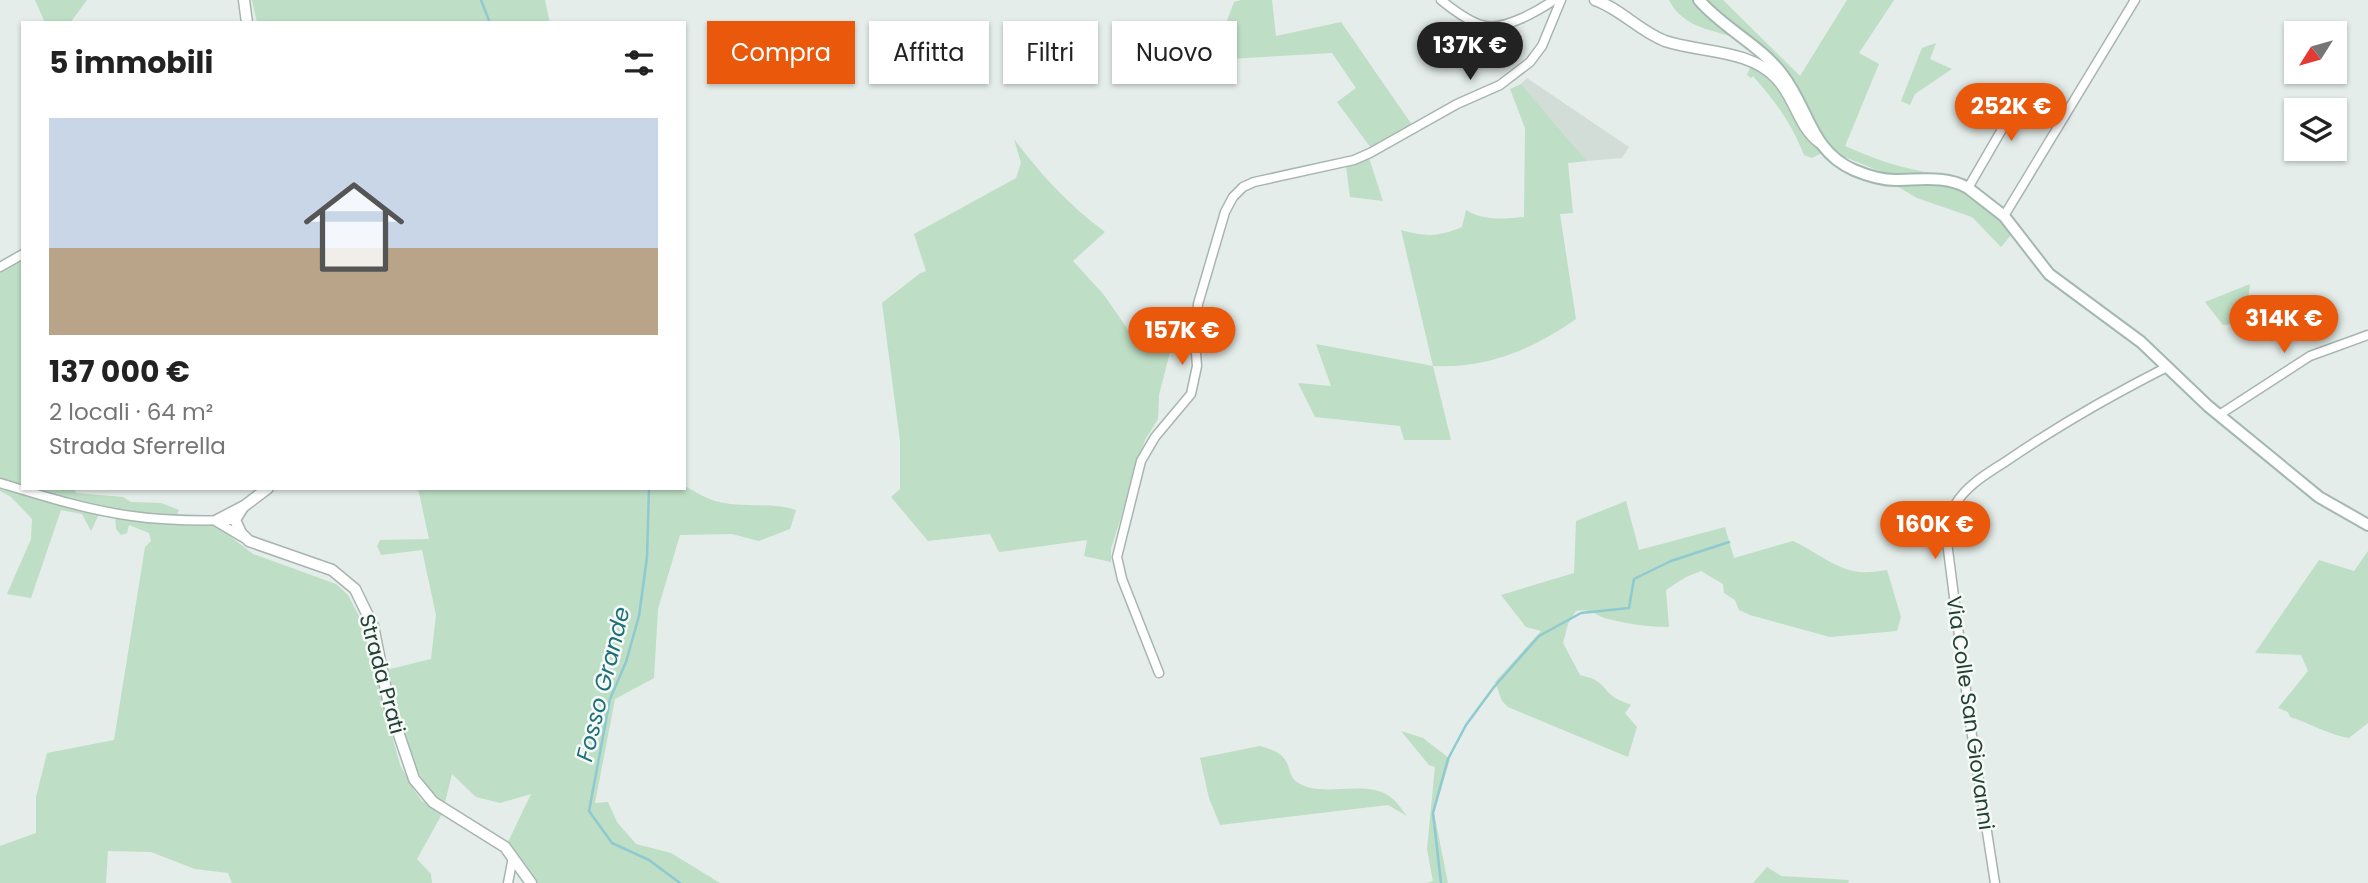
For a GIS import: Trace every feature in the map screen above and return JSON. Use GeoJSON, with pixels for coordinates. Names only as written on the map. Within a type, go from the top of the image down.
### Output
{"type":"FeatureCollection","features":[{"type":"Feature","properties":{"kind":"main road"},"geometry":{"type":"LineString","coordinates":[[1699,0],[1725,27],[1781,71],[1819,142],[1836,160],[1868,175],[1894,180],[1934,179],[1968,187],[2004,216],[2049,274],[2141,342],[2219,415],[2319,497],[2368,525]]}},
{"type":"Feature","properties":{"kind":"street"},"geometry":{"type":"LineString","coordinates":[[244,0],[247,21]]}},
{"type":"Feature","properties":{"kind":"street"},"geometry":{"type":"LineString","coordinates":[[1441,0],[1477,23],[1494,26],[1517,20],[1553,0]]}},
{"type":"Feature","properties":{"kind":"street"},"geometry":{"type":"LineString","coordinates":[[1159,673],[1122,579],[1117,557],[1141,461],[1155,437],[1191,394],[1197,366],[1195,341],[1198,304],[1225,212],[1233,197],[1243,187],[1254,183],[1362,157],[1457,104],[1500,85],[1530,62],[1542,46],[1561,0]]}},
{"type":"Feature","properties":{"kind":"street"},"geometry":{"type":"LineString","coordinates":[[1595,0],[1611,7],[1646,32],[1666,41],[1756,63],[1777,78],[1808,134],[1819,142]]}},
{"type":"Feature","properties":{"kind":"street"},"geometry":{"type":"LineString","coordinates":[[2004,216],[2135,0]]}},
{"type":"Feature","properties":{"kind":"street"},"geometry":{"type":"LineString","coordinates":[[1968,187],[2020,100],[2024,99],[2060,122]]}},
{"type":"Feature","properties":{"kind":"street"},"geometry":{"type":"LineString","coordinates":[[0,267],[21,255]]}},
{"type":"Feature","properties":{"kind":"street"},"geometry":{"type":"LineString","coordinates":[[2219,415],[2310,356],[2368,335]]}},
{"type":"Feature","properties":{"kind":"street","name":"Via Colle San Giovanni"},"geometry":{"type":"LineString","coordinates":[[1995,883],[1950,569],[1947,542],[1949,518],[1955,503],[1982,477],[2108,397],[2167,366]]}},
{"type":"Feature","properties":{"kind":"street"},"geometry":{"type":"LineString","coordinates":[[0,483],[21,489]]}},
{"type":"Feature","properties":{"kind":"street"},"geometry":{"type":"LineString","coordinates":[[23,490],[73,505],[129,516],[173,521],[235,520]]}},
{"type":"Feature","properties":{"kind":"street"},"geometry":{"type":"LineString","coordinates":[[244,538],[235,520],[238,513],[265,490]]}},
{"type":"Feature","properties":{"kind":"street"},"geometry":{"type":"LineString","coordinates":[[214,521],[248,503]]}},
{"type":"Feature","properties":{"kind":"street"},"geometry":{"type":"LineString","coordinates":[[214,521],[244,538]]}},
{"type":"Feature","properties":{"kind":"street","name":"Strada Prati"},"geometry":{"type":"LineString","coordinates":[[244,538],[332,570],[355,589],[373,626],[389,705],[414,779],[433,802],[496,841],[513,857],[531,883]]}},
{"type":"Feature","properties":{"kind":"street"},"geometry":{"type":"LineString","coordinates":[[508,883],[513,857]]}},
{"type":"Feature","properties":{"kind":"shaded area"},"geometry":{"type":"Polygon","coordinates":[[[1527,78],[1629,147],[1622,158],[1587,161],[1521,84],[1527,78]]]}},
{"type":"Feature","properties":{"kind":"green space"},"geometry":{"type":"Polygon","coordinates":[[[35,0],[87,0],[71,21],[44,21],[35,0]]]}},
{"type":"Feature","properties":{"kind":"green space"},"geometry":{"type":"Polygon","coordinates":[[[252,0],[545,0],[550,21],[257,21],[252,0]]]}},
{"type":"Feature","properties":{"kind":"green space"},"geometry":{"type":"Polygon","coordinates":[[[1272,0],[1276,36],[1341,22],[1412,125],[1371,148],[1337,102],[1356,88],[1332,53],[1237,59],[1237,21],[1227,21],[1234,2],[1272,0]]]}},
{"type":"Feature","properties":{"kind":"green space"},"geometry":{"type":"Polygon","coordinates":[[[1669,0],[1694,0],[1729,36],[1702,28],[1687,20],[1669,0]]]}},
{"type":"Feature","properties":{"kind":"green space"},"geometry":{"type":"Polygon","coordinates":[[[1707,0],[1723,0],[1800,76],[1847,0],[1894,0],[1859,53],[1879,64],[1845,146],[1883,161],[1950,179],[1975,189],[2010,216],[2011,235],[2001,247],[1972,217],[1917,198],[1895,185],[1887,174],[1837,154],[1822,136],[1796,82],[1707,0]]]}},
{"type":"Feature","properties":{"kind":"green space"},"geometry":{"type":"Polygon","coordinates":[[[1936,43],[1930,59],[1952,69],[1915,94],[1910,105],[1901,101],[1922,48],[1936,43]]]}},
{"type":"Feature","properties":{"kind":"green space"},"geometry":{"type":"Polygon","coordinates":[[[1751,65],[1777,87],[1805,133],[1822,153],[1812,158],[1804,155],[1776,104],[1753,76],[1751,78],[1747,75],[1751,65]]]}},
{"type":"Feature","properties":{"kind":"green space"},"geometry":{"type":"Polygon","coordinates":[[[1521,84],[1587,161],[1568,163],[1573,213],[1560,214],[1576,319],[1560,330],[1509,355],[1472,364],[1433,366],[1401,230],[1425,235],[1446,233],[1462,227],[1466,210],[1487,218],[1524,217],[1525,128],[1510,89],[1521,84]]]}},
{"type":"Feature","properties":{"kind":"green space"},"geometry":{"type":"Polygon","coordinates":[[[1014,139],[1056,189],[1105,232],[1073,261],[1104,295],[1129,331],[1174,336],[1159,395],[1158,419],[1145,440],[1111,549],[1111,562],[1084,556],[1087,540],[999,552],[990,534],[928,541],[891,497],[900,489],[900,441],[882,303],[926,271],[914,234],[1016,178],[1021,163],[1014,139]]]}},
{"type":"Feature","properties":{"kind":"green space"},"geometry":{"type":"Polygon","coordinates":[[[1369,158],[1383,201],[1350,197],[1346,166],[1369,158]]]}},
{"type":"Feature","properties":{"kind":"green space"},"geometry":{"type":"Polygon","coordinates":[[[21,260],[21,490],[75,490],[76,493],[123,497],[131,502],[161,503],[179,510],[173,525],[217,526],[253,554],[336,584],[348,595],[361,620],[400,765],[422,801],[442,814],[417,859],[431,874],[432,883],[232,883],[228,873],[195,869],[151,852],[108,851],[106,883],[0,883],[0,846],[36,833],[36,797],[47,753],[114,740],[145,547],[151,541],[149,533],[129,525],[127,533],[121,535],[116,529],[115,516],[100,512],[91,531],[82,514],[61,510],[31,598],[7,594],[31,539],[32,519],[11,497],[0,491],[0,270],[21,260]]]}},
{"type":"Feature","properties":{"kind":"green space"},"geometry":{"type":"Polygon","coordinates":[[[2250,284],[2245,323],[2223,325],[2205,302],[2250,284]]]}},
{"type":"Feature","properties":{"kind":"green space"},"geometry":{"type":"Polygon","coordinates":[[[1316,344],[1433,366],[1451,440],[1404,440],[1400,426],[1315,417],[1298,383],[1331,386],[1316,344]]]}},
{"type":"Feature","properties":{"kind":"green space"},"geometry":{"type":"Polygon","coordinates":[[[686,487],[719,502],[778,506],[796,510],[790,529],[759,541],[732,534],[680,535],[658,609],[654,678],[615,699],[595,803],[608,802],[617,822],[636,844],[671,853],[720,883],[537,883],[508,842],[531,794],[500,803],[476,797],[452,774],[444,806],[432,793],[405,743],[386,670],[431,659],[436,615],[422,550],[381,555],[377,546],[380,540],[429,539],[418,490],[686,490],[686,487]]]}},
{"type":"Feature","properties":{"kind":"green space"},"geometry":{"type":"Polygon","coordinates":[[[1626,501],[1639,550],[1725,527],[1734,558],[1793,541],[1833,564],[1850,570],[1887,570],[1901,617],[1897,631],[1830,637],[1750,615],[1739,610],[1735,600],[1724,593],[1723,584],[1701,571],[1666,590],[1669,627],[1608,619],[1586,610],[1576,611],[1568,624],[1563,643],[1580,675],[1597,681],[1612,696],[1631,705],[1625,713],[1637,727],[1628,757],[1508,707],[1502,701],[1495,682],[1541,631],[1526,627],[1501,595],[1574,573],[1576,521],[1626,501]]]}},
{"type":"Feature","properties":{"kind":"green space"},"geometry":{"type":"Polygon","coordinates":[[[2368,551],[2368,723],[2349,738],[2290,717],[2288,712],[2278,708],[2308,671],[2301,655],[2255,653],[2319,560],[2354,571],[2368,551]]]}},
{"type":"Feature","properties":{"kind":"green space"},"geometry":{"type":"Polygon","coordinates":[[[1401,731],[1423,738],[1450,759],[1434,813],[1448,883],[1427,883],[1433,881],[1427,849],[1435,767],[1429,765],[1401,731]]]}},
{"type":"Feature","properties":{"kind":"green space"},"geometry":{"type":"Polygon","coordinates":[[[1260,746],[1282,756],[1293,778],[1307,787],[1379,791],[1392,798],[1407,816],[1388,805],[1220,825],[1209,798],[1200,758],[1260,746]]]}},
{"type":"Feature","properties":{"kind":"green space"},"geometry":{"type":"Polygon","coordinates":[[[1767,867],[1781,876],[1849,880],[1848,883],[1753,883],[1767,867]]]}},
{"type":"Feature","properties":{"kind":"waterway","name":"Fosso Grande"},"geometry":{"type":"LineString","coordinates":[[481,0],[489,21]]}},
{"type":"Feature","properties":{"kind":"waterway","name":"Fosso Grande"},"geometry":{"type":"LineString","coordinates":[[649,490],[647,557],[639,616],[626,662],[610,699],[589,811],[612,843],[649,860],[680,883]]}},
{"type":"Feature","properties":{"kind":"waterway"},"geometry":{"type":"LineString","coordinates":[[1441,883],[1433,813],[1448,759],[1466,725],[1494,687],[1539,636],[1581,613],[1629,608],[1634,579],[1671,561],[1729,542]]}}]}
